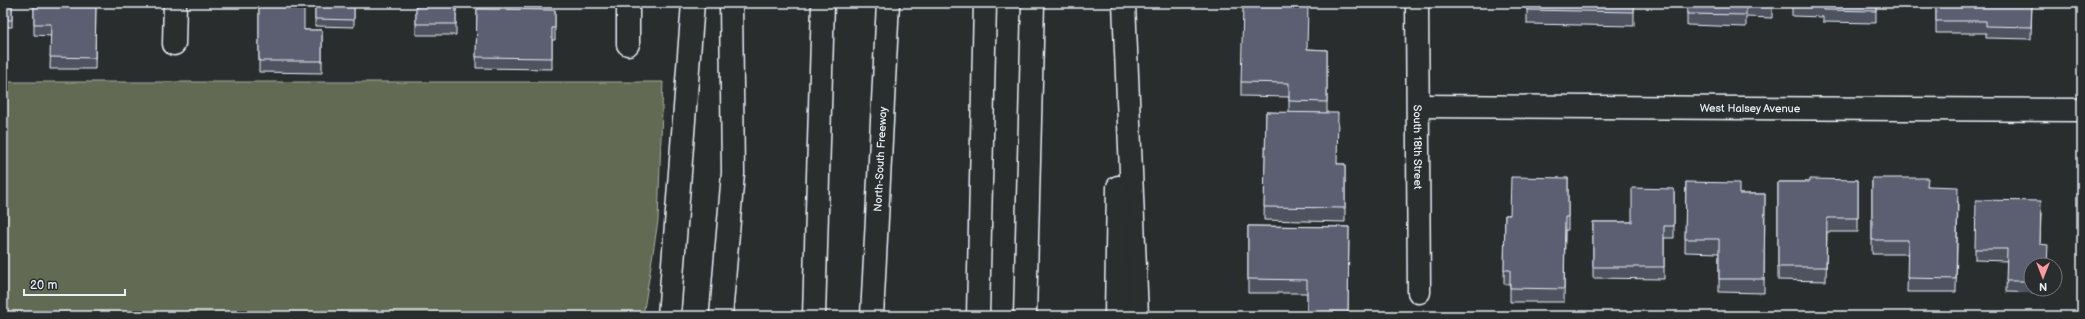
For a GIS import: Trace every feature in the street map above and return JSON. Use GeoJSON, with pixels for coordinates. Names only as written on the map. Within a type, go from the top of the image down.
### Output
{"type":"FeatureCollection","features":[{"type":"Feature","properties":{"kind":"main road"},"geometry":{"type":"LineString","coordinates":[[174,44],[175,3]]}},
{"type":"Feature","properties":{"kind":"main road"},"geometry":{"type":"LineString","coordinates":[[628,3],[628,44]]}},
{"type":"Feature","properties":{"kind":"main road"},"geometry":{"type":"LineString","coordinates":[[669,316],[694,3]]}},
{"type":"Feature","properties":{"kind":"main road"},"geometry":{"type":"LineString","coordinates":[[720,316],[733,173],[731,3]]}},
{"type":"Feature","properties":{"kind":"main road"},"geometry":{"type":"LineString","coordinates":[[814,316],[823,3]]}},
{"type":"Feature","properties":{"kind":"main road","name":"North-South Freeway"},"geometry":{"type":"LineString","coordinates":[[872,316],[888,3]]}},
{"type":"Feature","properties":{"kind":"main road"},"geometry":{"type":"LineString","coordinates":[[978,316],[985,3]]}},
{"type":"Feature","properties":{"kind":"main road"},"geometry":{"type":"LineString","coordinates":[[1025,316],[1033,3]]}},
{"type":"Feature","properties":{"kind":"main road"},"geometry":{"type":"LineString","coordinates":[[1116,316],[1121,3]]}},
{"type":"Feature","properties":{"kind":"main road"},"geometry":{"type":"LineString","coordinates":[[1124,3],[1137,316]]}},
{"type":"Feature","properties":{"kind":"main road","name":"South 18th Street"},"geometry":{"type":"LineString","coordinates":[[1417,3],[1418,292]]}},
{"type":"Feature","properties":{"kind":"main road","name":"West Halsey Avenue"},"geometry":{"type":"LineString","coordinates":[[1418,106],[2082,110]]}},
{"type":"Feature","properties":{"kind":"green space"},"geometry":{"type":"Polygon","coordinates":[[[3,82],[663,82],[658,221],[643,316],[3,316],[3,82]]]}},
{"type":"Feature","properties":{"kind":"building"},"geometry":{"type":"Polygon","coordinates":[[[3,3],[12,3],[12,20],[3,20],[3,3]]]}},
{"type":"Feature","properties":{"kind":"building"},"geometry":{"type":"Polygon","coordinates":[[[51,3],[96,3],[95,58],[50,57],[51,24],[34,24],[34,6],[51,6],[51,3]]]}},
{"type":"Feature","properties":{"kind":"building"},"geometry":{"type":"Polygon","coordinates":[[[259,3],[304,3],[304,30],[322,30],[322,61],[259,61],[259,3]]]}},
{"type":"Feature","properties":{"kind":"building"},"geometry":{"type":"Polygon","coordinates":[[[315,3],[354,3],[354,20],[315,19],[315,3]]]}},
{"type":"Feature","properties":{"kind":"building"},"geometry":{"type":"Polygon","coordinates":[[[416,3],[456,3],[456,24],[416,24],[416,3]]]}},
{"type":"Feature","properties":{"kind":"building"},"geometry":{"type":"Polygon","coordinates":[[[1527,3],[1634,3],[1634,12],[1527,10],[1527,3]]]}},
{"type":"Feature","properties":{"kind":"building"},"geometry":{"type":"Polygon","coordinates":[[[1687,3],[1772,3],[1772,6],[1746,5],[1746,15],[1687,14],[1687,3]]]}},
{"type":"Feature","properties":{"kind":"building"},"geometry":{"type":"Polygon","coordinates":[[[1792,3],[1876,3],[1876,11],[1823,10],[1823,5],[1792,5],[1792,3]]]}},
{"type":"Feature","properties":{"kind":"building"},"geometry":{"type":"Polygon","coordinates":[[[1936,3],[2032,3],[2031,27],[1986,26],[1986,21],[1936,21],[1936,3]]]}},
{"type":"Feature","properties":{"kind":"building"},"geometry":{"type":"Polygon","coordinates":[[[1243,6],[1308,7],[1307,49],[1327,50],[1327,102],[1289,101],[1289,83],[1241,82],[1243,6]]]}},
{"type":"Feature","properties":{"kind":"building"},"geometry":{"type":"Polygon","coordinates":[[[477,9],[555,10],[555,28],[552,28],[552,58],[476,57],[477,9]]]}},
{"type":"Feature","properties":{"kind":"building"},"geometry":{"type":"Polygon","coordinates":[[[1266,112],[1338,113],[1337,164],[1345,164],[1345,208],[1264,207],[1266,112]]]}},
{"type":"Feature","properties":{"kind":"building"},"geometry":{"type":"Polygon","coordinates":[[[1511,177],[1568,178],[1568,217],[1565,217],[1564,289],[1510,288],[1510,270],[1504,270],[1505,215],[1510,215],[1511,177]]]}},
{"type":"Feature","properties":{"kind":"building"},"geometry":{"type":"Polygon","coordinates":[[[1872,178],[1928,178],[1927,186],[1958,187],[1956,279],[1907,278],[1908,240],[1872,240],[1872,178]]]}},
{"type":"Feature","properties":{"kind":"building"},"geometry":{"type":"Polygon","coordinates":[[[1810,179],[1858,180],[1858,218],[1827,218],[1826,267],[1778,267],[1778,182],[1810,182],[1810,179]]]}},
{"type":"Feature","properties":{"kind":"building"},"geometry":{"type":"Polygon","coordinates":[[[1686,182],[1739,183],[1739,194],[1765,194],[1764,279],[1719,279],[1719,239],[1685,239],[1686,182]]]}},
{"type":"Feature","properties":{"kind":"building"},"geometry":{"type":"Polygon","coordinates":[[[1632,188],[1674,189],[1674,226],[1664,226],[1664,267],[1593,267],[1593,222],[1632,222],[1632,188]]]}},
{"type":"Feature","properties":{"kind":"building"},"geometry":{"type":"Polygon","coordinates":[[[1976,200],[2041,201],[2040,244],[2048,245],[2047,257],[2023,257],[2023,281],[2006,281],[2007,249],[1975,249],[1976,200]]]}},
{"type":"Feature","properties":{"kind":"building"},"geometry":{"type":"Polygon","coordinates":[[[1248,226],[1349,227],[1348,313],[1307,313],[1307,280],[1248,279],[1248,226]]]}}]}
